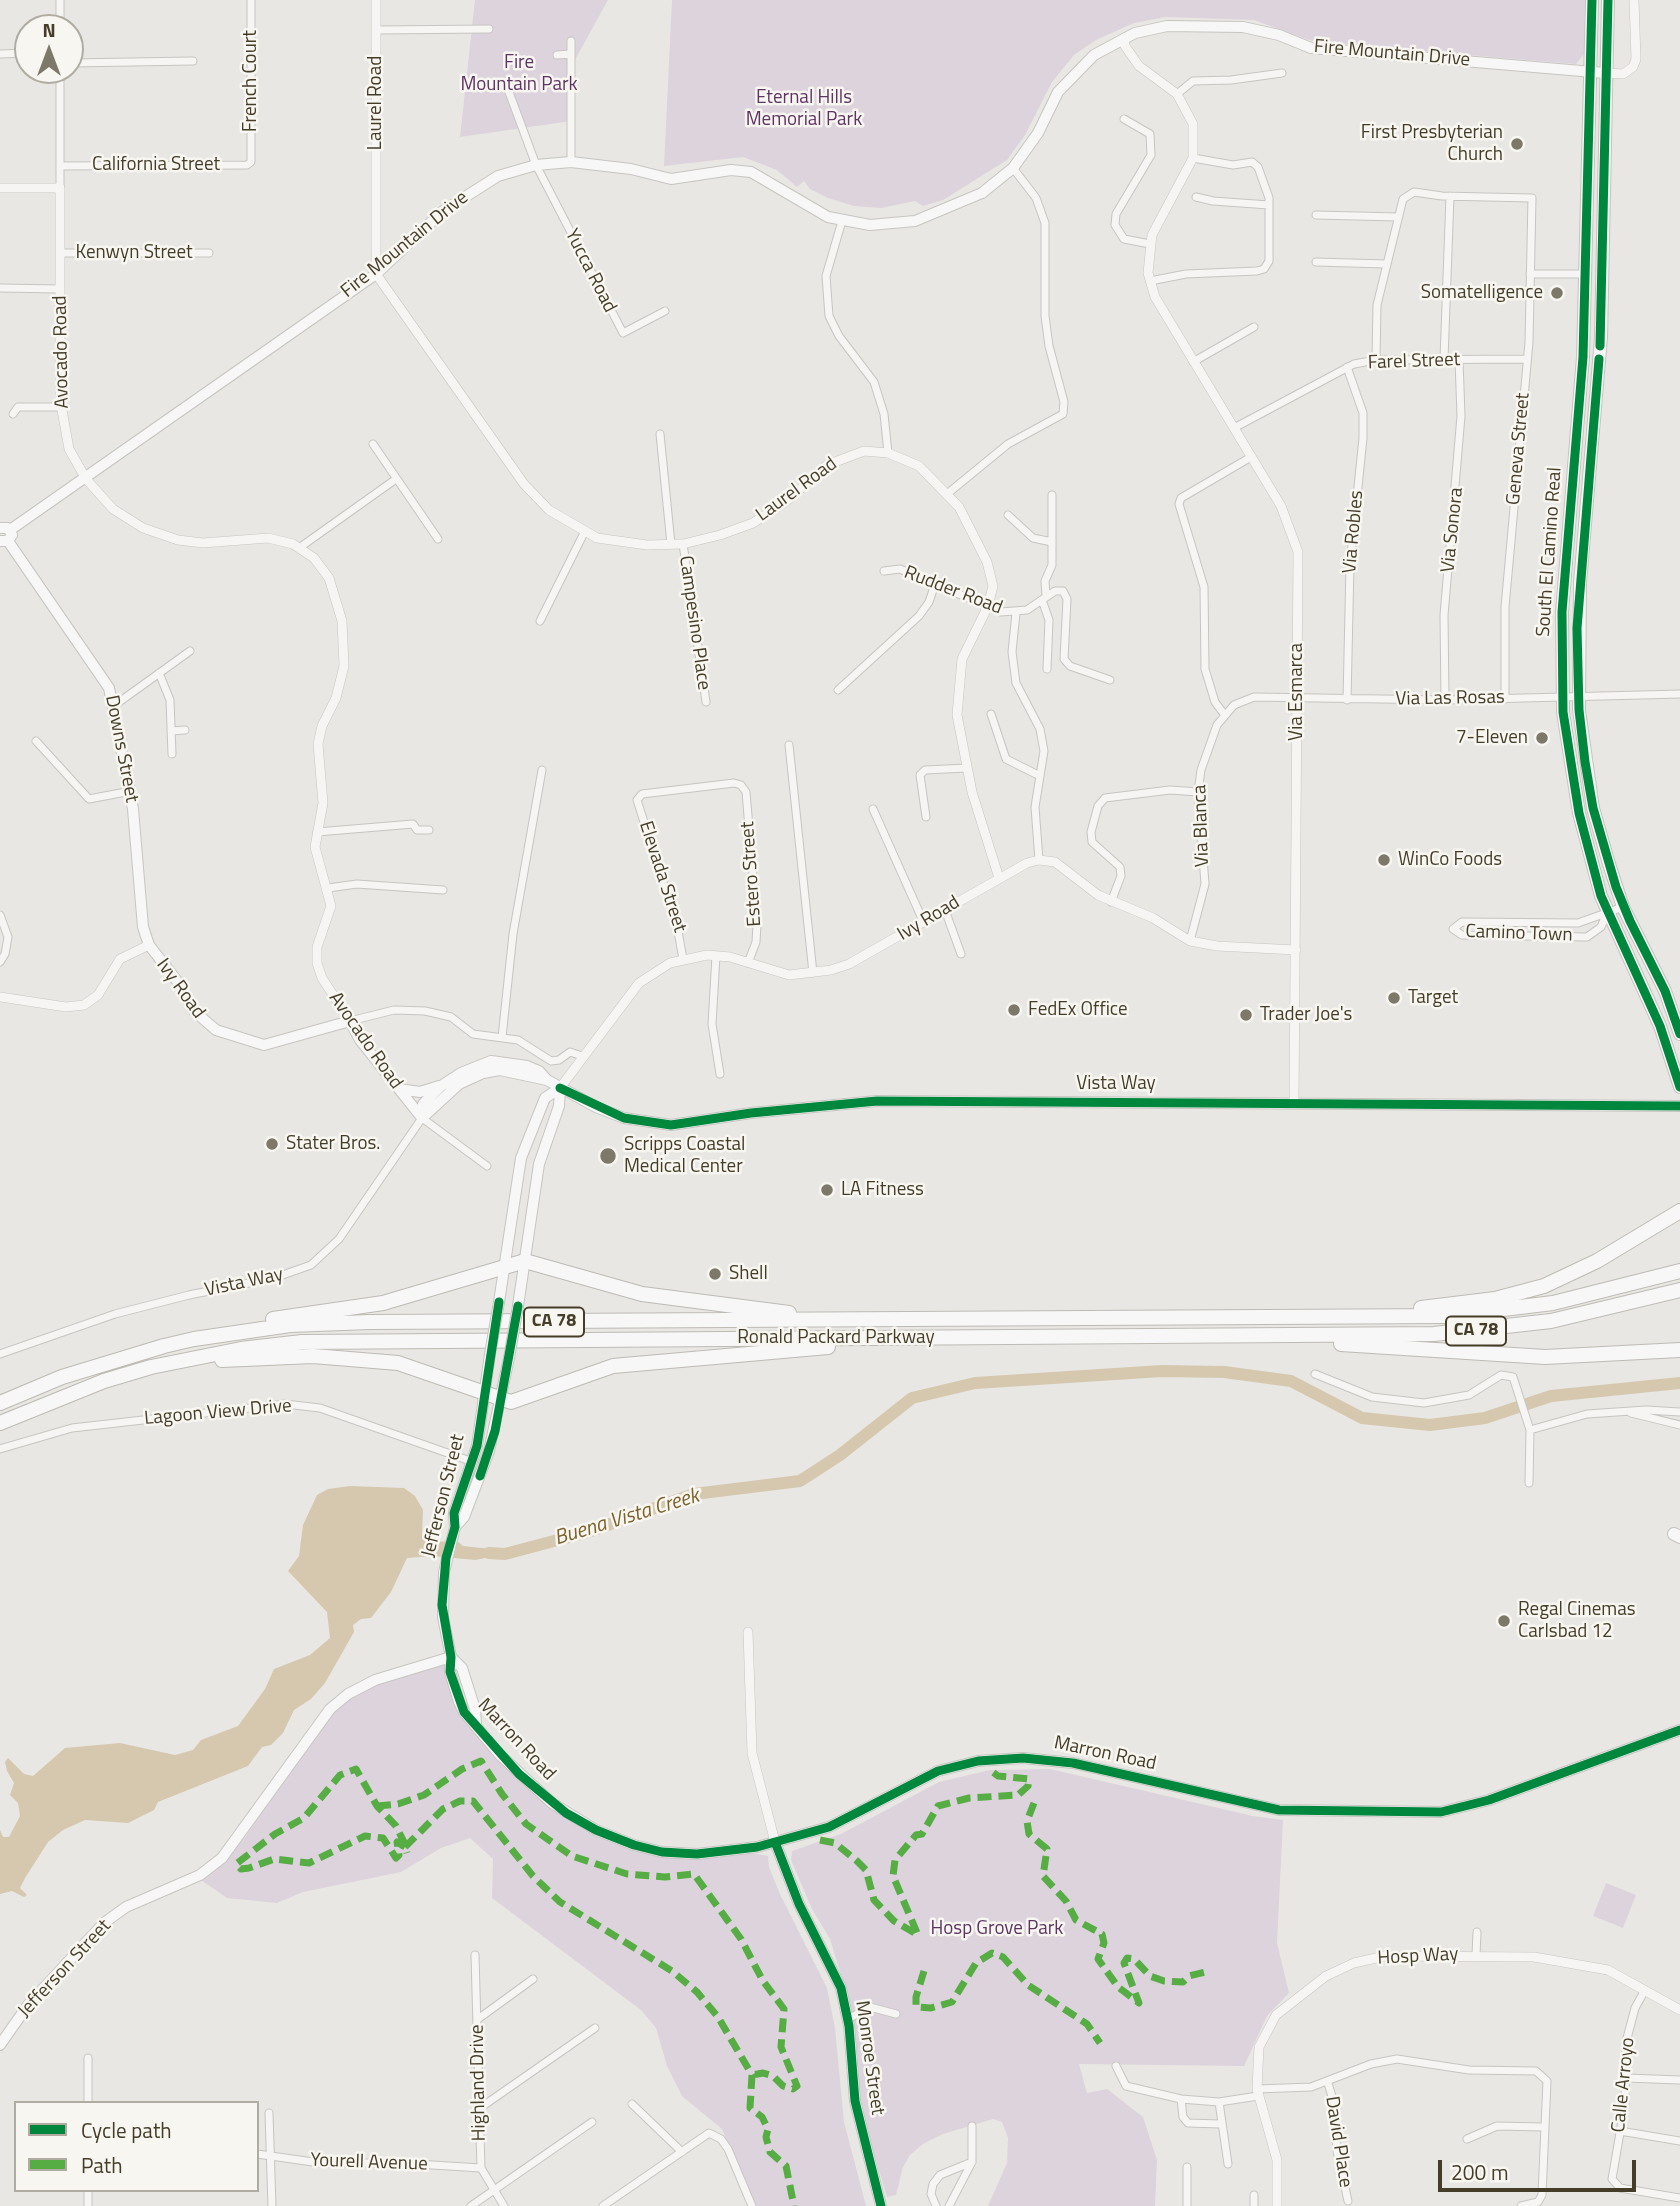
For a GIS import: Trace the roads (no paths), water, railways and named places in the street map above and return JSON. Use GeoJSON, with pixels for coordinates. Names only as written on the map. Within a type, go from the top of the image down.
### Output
{"type":"FeatureCollection","features":[{"type":"Feature","properties":{"kind":"highway"},"geometry":{"type":"LineString","coordinates":[[1322,1318],[1464,1304],[1526,1291],[1581,1270],[1680,1210]]}},
{"type":"Feature","properties":{"kind":"highway"},"geometry":{"type":"LineString","coordinates":[[194,1339],[292,1315],[383,1303],[525,1261],[662,1298],[764,1311],[916,1321]]}},
{"type":"Feature","properties":{"kind":"highway","name":"Ronald Packard Parkway"},"geometry":{"type":"LineString","coordinates":[[0,1403],[95,1366],[194,1339],[327,1323],[1444,1316],[1507,1310],[1598,1294],[1680,1271]]}},
{"type":"Feature","properties":{"kind":"highway","name":"Ronald Packard Parkway"},"geometry":{"type":"LineString","coordinates":[[0,1423],[104,1381],[151,1367],[241,1349],[357,1339],[1454,1334],[1516,1327],[1597,1312],[1680,1290]]}},
{"type":"Feature","properties":{"kind":"highway"},"geometry":{"type":"LineString","coordinates":[[1267,1336],[1533,1357],[1677,1351]]}},
{"type":"Feature","properties":{"kind":"highway"},"geometry":{"type":"LineString","coordinates":[[151,1367],[275,1357],[348,1357],[398,1363],[511,1402],[579,1376],[635,1363],[936,1338]]}},
{"type":"Feature","properties":{"kind":"main road","name":"South El Camino Real"},"geometry":{"type":"LineString","coordinates":[[1592,0],[1583,357],[1562,612],[1562,696],[1569,764],[1579,813],[1607,913],[1660,1026],[1680,1087]]}},
{"type":"Feature","properties":{"kind":"main road","name":"South El Camino Real"},"geometry":{"type":"LineString","coordinates":[[1608,0],[1600,346],[1580,583],[1578,695],[1593,808],[1623,906],[1665,990],[1680,1034]]}},
{"type":"Feature","properties":{"kind":"main road","name":"Fire Mountain Drive"},"geometry":{"type":"LineString","coordinates":[[5,535],[376,274],[463,196],[498,176],[536,166],[571,162],[631,169],[671,179],[731,170],[751,172],[768,179],[808,208],[842,221],[887,225],[928,217],[982,193],[1013,168],[1038,133],[1058,92],[1094,55],[1124,38],[1167,26],[1242,27],[1279,35],[1311,48],[1605,73]]}},
{"type":"Feature","properties":{"kind":"main road"},"geometry":{"type":"LineString","coordinates":[[1586,274],[1593,281],[1593,336],[1600,346]]}},
{"type":"Feature","properties":{"kind":"main road","name":"Downs Street"},"geometry":{"type":"LineString","coordinates":[[5,535],[102,673],[115,705],[131,791],[144,927],[149,945]]}},
{"type":"Feature","properties":{"kind":"main road","name":"Ivy Road"},"geometry":{"type":"LineString","coordinates":[[149,945],[177,981],[197,1016],[210,1027],[231,1037],[257,1045],[271,1045],[350,1021]]}},
{"type":"Feature","properties":{"kind":"main road","name":"Avocado Road"},"geometry":{"type":"LineString","coordinates":[[350,1021],[360,1040],[422,1118]]}},
{"type":"Feature","properties":{"kind":"main road","name":"Vista Way"},"geometry":{"type":"LineString","coordinates":[[422,1118],[423,1104],[441,1086],[461,1073],[491,1062],[527,1066],[539,1071],[547,1080]]}},
{"type":"Feature","properties":{"kind":"main road","name":"Vista Way"},"geometry":{"type":"LineString","coordinates":[[422,1118],[459,1084],[490,1070],[519,1072],[547,1080],[624,1118],[671,1125],[877,1101],[1680,1105]]}},
{"type":"Feature","properties":{"kind":"main road"},"geometry":{"type":"LineString","coordinates":[[398,1089],[420,1092],[441,1086]]}},
{"type":"Feature","properties":{"kind":"main road","name":"Jefferson Street"},"geometry":{"type":"LineString","coordinates":[[454,1527],[464,1517],[484,1466],[501,1398],[539,1164],[559,1105],[561,1088]]}},
{"type":"Feature","properties":{"kind":"main road","name":"Jefferson Street"},"geometry":{"type":"LineString","coordinates":[[0,2045],[28,2005],[104,1923],[126,1907],[200,1875],[222,1858],[330,1709],[348,1694],[374,1680],[451,1657],[442,1605],[444,1572],[454,1527],[454,1513],[473,1462],[482,1394],[526,1143],[545,1098],[561,1088]]}},
{"type":"Feature","properties":{"kind":"main road","name":"Marron Road"},"geometry":{"type":"LineString","coordinates":[[451,1657],[450,1672],[464,1712],[519,1774],[552,1803],[596,1830],[634,1845],[685,1853],[741,1850],[838,1823],[938,1771],[978,1761],[1023,1758],[1073,1763],[1279,1810],[1441,1812],[1489,1800],[1680,1730]]}},
{"type":"Feature","properties":{"kind":"main road","name":"Monroe Street"},"geometry":{"type":"LineString","coordinates":[[775,1842],[799,1904],[841,1988],[848,2019],[855,2101],[881,2206]]}},
{"type":"Feature","properties":{"kind":"street","name":"French Court"},"geometry":{"type":"LineString","coordinates":[[251,0],[251,162]]}},
{"type":"Feature","properties":{"kind":"street","name":"Laurel Road"},"geometry":{"type":"LineString","coordinates":[[376,0],[376,274],[531,492],[556,516],[584,533],[626,544],[683,544],[753,523],[789,499],[827,465],[864,451],[888,453],[919,466],[959,506],[987,562],[993,586],[988,606],[962,659],[957,715],[967,768],[999,878]]}},
{"type":"Feature","properties":{"kind":"street"},"geometry":{"type":"LineString","coordinates":[[1605,73],[1623,74],[1633,67],[1636,58],[1634,0]]}},
{"type":"Feature","properties":{"kind":"street"},"geometry":{"type":"LineString","coordinates":[[376,30],[489,29]]}},
{"type":"Feature","properties":{"kind":"street"},"geometry":{"type":"LineString","coordinates":[[1124,38],[1125,46],[1139,66],[1177,94],[1193,124],[1193,158],[1152,235],[1150,281],[1186,274],[1264,269],[1269,261],[1269,205],[1258,167],[1252,162],[1233,165],[1193,158]]}},
{"type":"Feature","properties":{"kind":"street"},"geometry":{"type":"LineString","coordinates":[[571,41],[571,162]]}},
{"type":"Feature","properties":{"kind":"street"},"geometry":{"type":"LineString","coordinates":[[557,55],[571,54]]}},
{"type":"Feature","properties":{"kind":"street"},"geometry":{"type":"LineString","coordinates":[[84,62],[193,61]]}},
{"type":"Feature","properties":{"kind":"street"},"geometry":{"type":"LineString","coordinates":[[1177,94],[1193,81],[1282,73]]}},
{"type":"Feature","properties":{"kind":"street","name":"Avocado Road"},"geometry":{"type":"LineString","coordinates":[[60,84],[62,407],[69,449],[86,479],[113,509],[134,524],[178,540],[203,543],[268,538],[299,548],[314,558],[329,578],[339,605],[344,630],[344,666],[336,698],[322,726],[318,744],[323,803],[316,847],[328,888],[330,912],[317,947],[317,963],[322,978],[350,1021]]}},
{"type":"Feature","properties":{"kind":"street"},"geometry":{"type":"LineString","coordinates":[[506,84],[536,166]]}},
{"type":"Feature","properties":{"kind":"street"},"geometry":{"type":"LineString","coordinates":[[1124,119],[1150,134],[1151,155],[1116,214],[1115,225],[1124,239],[1150,244]]}},
{"type":"Feature","properties":{"kind":"street","name":"California Street"},"geometry":{"type":"LineString","coordinates":[[60,166],[247,165],[251,162]]}},
{"type":"Feature","properties":{"kind":"street","name":"Yucca Road"},"geometry":{"type":"LineString","coordinates":[[536,166],[623,333],[666,310]]}},
{"type":"Feature","properties":{"kind":"street"},"geometry":{"type":"LineString","coordinates":[[947,494],[1008,444],[1063,414],[1045,316],[1045,223],[1036,198],[1013,168]]}},
{"type":"Feature","properties":{"kind":"street"},"geometry":{"type":"LineString","coordinates":[[0,188],[60,188]]}},
{"type":"Feature","properties":{"kind":"street"},"geometry":{"type":"LineString","coordinates":[[1376,360],[1377,306],[1398,214],[1409,192],[1450,196],[1444,359]]}},
{"type":"Feature","properties":{"kind":"street","name":"Geneva Street"},"geometry":{"type":"LineString","coordinates":[[1450,196],[1531,198],[1527,359],[1505,607],[1504,699]]}},
{"type":"Feature","properties":{"kind":"street"},"geometry":{"type":"LineString","coordinates":[[1196,197],[1213,201],[1269,205]]}},
{"type":"Feature","properties":{"kind":"street"},"geometry":{"type":"LineString","coordinates":[[1316,215],[1398,214]]}},
{"type":"Feature","properties":{"kind":"street"},"geometry":{"type":"LineString","coordinates":[[842,221],[826,276],[829,316],[839,336],[874,382],[884,414],[888,453]]}},
{"type":"Feature","properties":{"kind":"street","name":"Kenwyn Street"},"geometry":{"type":"LineString","coordinates":[[60,253],[209,253]]}},
{"type":"Feature","properties":{"kind":"street"},"geometry":{"type":"LineString","coordinates":[[1316,262],[1387,264]]}},
{"type":"Feature","properties":{"kind":"street"},"geometry":{"type":"LineString","coordinates":[[1530,274],[1586,274]]}},
{"type":"Feature","properties":{"kind":"street","name":"Via Esmarca"},"geometry":{"type":"LineString","coordinates":[[1150,281],[1155,297],[1280,506],[1298,552],[1294,1102]]}},
{"type":"Feature","properties":{"kind":"street"},"geometry":{"type":"LineString","coordinates":[[0,288],[60,289]]}},
{"type":"Feature","properties":{"kind":"street"},"geometry":{"type":"LineString","coordinates":[[1193,362],[1254,327]]}},
{"type":"Feature","properties":{"kind":"street","name":"Farel Street"},"geometry":{"type":"LineString","coordinates":[[1234,428],[1347,367],[1376,360],[1527,359]]}},
{"type":"Feature","properties":{"kind":"street","name":"Via Sonora"},"geometry":{"type":"LineString","coordinates":[[1445,700],[1444,615],[1461,416],[1459,360]]}},
{"type":"Feature","properties":{"kind":"street","name":"Via Robles"},"geometry":{"type":"LineString","coordinates":[[1347,367],[1363,413],[1363,438],[1350,565],[1347,700]]}},
{"type":"Feature","properties":{"kind":"street"},"geometry":{"type":"LineString","coordinates":[[13,414],[18,407],[62,407]]}},
{"type":"Feature","properties":{"kind":"street"},"geometry":{"type":"LineString","coordinates":[[660,434],[671,544]]}},
{"type":"Feature","properties":{"kind":"street"},"geometry":{"type":"LineString","coordinates":[[373,444],[439,539]]}},
{"type":"Feature","properties":{"kind":"street"},"geometry":{"type":"LineString","coordinates":[[1224,714],[1215,702],[1205,669],[1204,587],[1179,505],[1181,498],[1251,457]]}},
{"type":"Feature","properties":{"kind":"street"},"geometry":{"type":"LineString","coordinates":[[299,548],[396,479]]}},
{"type":"Feature","properties":{"kind":"street"},"geometry":{"type":"LineString","coordinates":[[1047,669],[1049,620],[1044,598],[1045,581],[1052,565],[1052,495]]}},
{"type":"Feature","properties":{"kind":"street"},"geometry":{"type":"LineString","coordinates":[[1009,515],[1033,538],[1052,542]]}},
{"type":"Feature","properties":{"kind":"street"},"geometry":{"type":"LineString","coordinates":[[540,621],[584,533]]}},
{"type":"Feature","properties":{"kind":"street","name":"Campesino Place"},"geometry":{"type":"LineString","coordinates":[[683,544],[706,702]]}},
{"type":"Feature","properties":{"kind":"street","name":"Rudder Road"},"geometry":{"type":"LineString","coordinates":[[884,571],[900,569],[1001,612],[1016,613],[1044,598]]}},
{"type":"Feature","properties":{"kind":"street"},"geometry":{"type":"LineString","coordinates":[[838,690],[919,616],[929,602],[935,584]]}},
{"type":"Feature","properties":{"kind":"street"},"geometry":{"type":"LineString","coordinates":[[1044,598],[1055,591],[1063,591],[1067,599],[1064,659],[1070,666],[1110,680]]}},
{"type":"Feature","properties":{"kind":"street"},"geometry":{"type":"LineString","coordinates":[[1016,613],[1012,662],[1016,683],[1040,729],[1044,751],[1035,807],[1039,860],[1055,862],[1111,902],[1153,918],[1189,941],[1217,946],[1296,950]]}},
{"type":"Feature","properties":{"kind":"street"},"geometry":{"type":"LineString","coordinates":[[115,705],[190,651]]}},
{"type":"Feature","properties":{"kind":"street"},"geometry":{"type":"LineString","coordinates":[[159,673],[170,701],[172,754]]}},
{"type":"Feature","properties":{"kind":"street","name":"Via Las Rosas"},"geometry":{"type":"LineString","coordinates":[[1224,714],[1234,705],[1254,697],[1297,700],[1445,700],[1680,694]]}},
{"type":"Feature","properties":{"kind":"street"},"geometry":{"type":"LineString","coordinates":[[991,714],[1006,759],[1040,776]]}},
{"type":"Feature","properties":{"kind":"street","name":"Via Blanca"},"geometry":{"type":"LineString","coordinates":[[1189,941],[1205,884],[1198,792],[1201,770],[1217,725],[1224,714]]}},
{"type":"Feature","properties":{"kind":"street"},"geometry":{"type":"LineString","coordinates":[[171,731],[185,730]]}},
{"type":"Feature","properties":{"kind":"street"},"geometry":{"type":"LineString","coordinates":[[36,741],[89,799],[131,791]]}},
{"type":"Feature","properties":{"kind":"street"},"geometry":{"type":"LineString","coordinates":[[789,745],[813,973]]}},
{"type":"Feature","properties":{"kind":"street"},"geometry":{"type":"LineString","coordinates":[[926,817],[920,775],[925,771],[967,768]]}},
{"type":"Feature","properties":{"kind":"street"},"geometry":{"type":"LineString","coordinates":[[502,1037],[513,934],[542,771]]}},
{"type":"Feature","properties":{"kind":"street","name":"Elevada Street"},"geometry":{"type":"LineString","coordinates":[[683,959],[682,943],[639,797],[642,794],[734,783],[741,785]]}},
{"type":"Feature","properties":{"kind":"street","name":"Estero Street"},"geometry":{"type":"LineString","coordinates":[[741,785],[746,792],[757,924],[748,963]]}},
{"type":"Feature","properties":{"kind":"street"},"geometry":{"type":"LineString","coordinates":[[1111,902],[1121,876],[1120,867],[1092,842],[1091,832],[1098,806],[1105,797],[1170,790],[1198,792]]}},
{"type":"Feature","properties":{"kind":"street"},"geometry":{"type":"LineString","coordinates":[[873,809],[923,923]]}},
{"type":"Feature","properties":{"kind":"street"},"geometry":{"type":"LineString","coordinates":[[317,832],[412,824],[417,830],[429,830]]}},
{"type":"Feature","properties":{"kind":"street","name":"Ivy Road"},"geometry":{"type":"LineString","coordinates":[[561,1088],[582,1056],[639,983],[683,959],[716,956],[780,973],[813,973],[849,964],[999,878],[1039,860]]}},
{"type":"Feature","properties":{"kind":"street"},"geometry":{"type":"LineString","coordinates":[[328,888],[357,884],[443,890]]}},
{"type":"Feature","properties":{"kind":"street","name":"Camino Town"},"geometry":{"type":"LineString","coordinates":[[1607,913],[1601,927],[1587,937],[1462,935],[1453,929],[1462,922],[1578,923],[1623,906]]}},
{"type":"Feature","properties":{"kind":"street"},"geometry":{"type":"LineString","coordinates":[[945,910],[961,954]]}},
{"type":"Feature","properties":{"kind":"street"},"geometry":{"type":"LineString","coordinates":[[0,915],[8,937],[5,954],[0,962]]}},
{"type":"Feature","properties":{"kind":"street","name":"Ivy Road"},"geometry":{"type":"LineString","coordinates":[[0,997],[66,1007],[83,1005],[98,995],[120,959],[149,945]]}},
{"type":"Feature","properties":{"kind":"street"},"geometry":{"type":"LineString","coordinates":[[716,956],[712,1024],[720,1074]]}},
{"type":"Feature","properties":{"kind":"street","name":"Ivy Road"},"geometry":{"type":"LineString","coordinates":[[350,1021],[394,1010],[412,1009],[451,1017],[473,1034],[524,1042],[551,1061],[570,1052],[582,1056]]}},
{"type":"Feature","properties":{"kind":"street","name":"Avocado Road"},"geometry":{"type":"LineString","coordinates":[[422,1118],[487,1166]]}},
{"type":"Feature","properties":{"kind":"street","name":"Vista Way"},"geometry":{"type":"LineString","coordinates":[[0,1354],[116,1314],[189,1294],[274,1278],[311,1265],[339,1239],[422,1118]]}},
{"type":"Feature","properties":{"kind":"street"},"geometry":{"type":"LineString","coordinates":[[1315,1374],[1365,1394],[1396,1401],[1446,1401],[1469,1395],[1501,1375],[1513,1377],[1530,1430],[1529,1483]]}},
{"type":"Feature","properties":{"kind":"street","name":"Lagoon View Drive"},"geometry":{"type":"LineString","coordinates":[[0,1450],[72,1428],[285,1404],[320,1408],[473,1462]]}},
{"type":"Feature","properties":{"kind":"street"},"geometry":{"type":"LineString","coordinates":[[1631,1412],[1680,1425]]}},
{"type":"Feature","properties":{"kind":"street"},"geometry":{"type":"LineString","coordinates":[[1530,1430],[1587,1414],[1680,1412]]}},
{"type":"Feature","properties":{"kind":"street"},"geometry":{"type":"LineString","coordinates":[[748,1632],[752,1753],[775,1842]]}},
{"type":"Feature","properties":{"kind":"street"},"geometry":{"type":"LineString","coordinates":[[1476,1955],[1477,1932]]}},
{"type":"Feature","properties":{"kind":"street","name":"Highland Drive"},"geometry":{"type":"LineString","coordinates":[[475,1955],[481,2168],[504,2206]]}},
{"type":"Feature","properties":{"kind":"street","name":"Hosp Way"},"geometry":{"type":"LineString","coordinates":[[1277,2206],[1277,2160],[1257,2092],[1259,2047],[1269,2026],[1287,2004],[1325,1976],[1354,1963],[1385,1955],[1534,1957],[1590,1965],[1645,1990],[1680,2010]]}},
{"type":"Feature","properties":{"kind":"street"},"geometry":{"type":"LineString","coordinates":[[478,2019],[533,1979]]}},
{"type":"Feature","properties":{"kind":"street","name":"Calle Arroyo"},"geometry":{"type":"LineString","coordinates":[[1645,1990],[1635,2008],[1626,2042],[1626,2078],[1613,2183],[1620,2188],[1680,2198]]}},
{"type":"Feature","properties":{"kind":"street"},"geometry":{"type":"LineString","coordinates":[[848,2019],[870,2007],[896,2014]]}},
{"type":"Feature","properties":{"kind":"street"},"geometry":{"type":"LineString","coordinates":[[480,2108],[594,2028]]}},
{"type":"Feature","properties":{"kind":"street"},"geometry":{"type":"LineString","coordinates":[[88,2058],[88,2101]]}},
{"type":"Feature","properties":{"kind":"street"},"geometry":{"type":"LineString","coordinates":[[1116,2066],[1126,2086],[1181,2099],[1219,2102],[1257,2092],[1328,2083],[1371,2064],[1396,2059],[1469,2070],[1536,2071],[1546,2081],[1542,2195],[1538,2202],[1521,2206]]}},
{"type":"Feature","properties":{"kind":"street"},"geometry":{"type":"LineString","coordinates":[[1626,2078],[1680,2080]]}},
{"type":"Feature","properties":{"kind":"street","name":"David Place"},"geometry":{"type":"LineString","coordinates":[[1328,2083],[1337,2151],[1348,2201]]}},
{"type":"Feature","properties":{"kind":"street"},"geometry":{"type":"LineString","coordinates":[[1181,2099],[1182,2117],[1188,2123],[1220,2124]]}},
{"type":"Feature","properties":{"kind":"street"},"geometry":{"type":"LineString","coordinates":[[1219,2102],[1220,2124],[1228,2164]]}},
{"type":"Feature","properties":{"kind":"street"},"geometry":{"type":"LineString","coordinates":[[632,2104],[682,2152]]}},
{"type":"Feature","properties":{"kind":"street"},"geometry":{"type":"LineString","coordinates":[[269,2113],[272,2206]]}},
{"type":"Feature","properties":{"kind":"street"},"geometry":{"type":"LineString","coordinates":[[471,2206],[592,2122]]}},
{"type":"Feature","properties":{"kind":"street"},"geometry":{"type":"LineString","coordinates":[[949,2206],[972,2162],[972,2126]]}},
{"type":"Feature","properties":{"kind":"street"},"geometry":{"type":"LineString","coordinates":[[1467,2139],[1497,2126],[1544,2127]]}},
{"type":"Feature","properties":{"kind":"street"},"geometry":{"type":"LineString","coordinates":[[1620,2131],[1680,2141]]}},
{"type":"Feature","properties":{"kind":"street"},"geometry":{"type":"LineString","coordinates":[[603,2206],[709,2133],[721,2139],[752,2206]]}},
{"type":"Feature","properties":{"kind":"street","name":"Yourell Avenue"},"geometry":{"type":"LineString","coordinates":[[259,2154],[320,2163],[400,2163],[481,2168]]}},
{"type":"Feature","properties":{"kind":"street"},"geometry":{"type":"LineString","coordinates":[[936,2206],[931,2197],[933,2184],[947,2169],[972,2162]]}},
{"type":"Feature","properties":{"kind":"street"},"geometry":{"type":"LineString","coordinates":[[1187,2167],[1187,2206]]}},
{"type":"Feature","properties":{"kind":"street"},"geometry":{"type":"LineString","coordinates":[[1254,2194],[1254,2206]]}},
{"type":"Feature","properties":{"kind":"waterway","name":"Buena Vista Creek"},"geometry":{"type":"LineString","coordinates":[[489,1553],[505,1554],[588,1532],[694,1494],[800,1481],[840,1455],[912,1398],[975,1383],[1162,1371],[1224,1372],[1291,1381],[1362,1418],[1430,1425],[1485,1418],[1551,1396],[1680,1383]]}},
{"type":"Feature","properties":{"kind":"place","name":"First Presbyterian Church"},"geometry":{"type":"Point","coordinates":[1517,144]}},
{"type":"Feature","properties":{"kind":"place","name":"Somatelligence"},"geometry":{"type":"Point","coordinates":[1557,293]}},
{"type":"Feature","properties":{"kind":"place","name":"7-Eleven"},"geometry":{"type":"Point","coordinates":[1542,738]}},
{"type":"Feature","properties":{"kind":"place","name":"WinCo Foods"},"geometry":{"type":"Point","coordinates":[1384,860]}},
{"type":"Feature","properties":{"kind":"place","name":"Target"},"geometry":{"type":"Point","coordinates":[1394,998]}},
{"type":"Feature","properties":{"kind":"place","name":"FedEx Office"},"geometry":{"type":"Point","coordinates":[1014,1010]}},
{"type":"Feature","properties":{"kind":"place","name":"Trader Joe's"},"geometry":{"type":"Point","coordinates":[1246,1015]}},
{"type":"Feature","properties":{"kind":"place","name":"Stater Bros."},"geometry":{"type":"Point","coordinates":[272,1144]}},
{"type":"Feature","properties":{"kind":"place","name":"Scripps Coastal Medical Center"},"geometry":{"type":"Point","coordinates":[608,1156]}},
{"type":"Feature","properties":{"kind":"place","name":"LA Fitness"},"geometry":{"type":"Point","coordinates":[827,1190]}},
{"type":"Feature","properties":{"kind":"place","name":"Shell"},"geometry":{"type":"Point","coordinates":[715,1274]}},
{"type":"Feature","properties":{"kind":"place","name":"Regal Cinemas Carlsbad 12"},"geometry":{"type":"Point","coordinates":[1504,1621]}},
{"type":"Feature","properties":{"kind":"park label","name":"Fire Mountain Park"},"geometry":{"type":"Point","coordinates":[519,74]}},
{"type":"Feature","properties":{"kind":"park label","name":"Eternal Hills Memorial Park"},"geometry":{"type":"Point","coordinates":[804,109]}},
{"type":"Feature","properties":{"kind":"park label","name":"Hosp Grove Park"},"geometry":{"type":"Point","coordinates":[997,1929]}}]}
